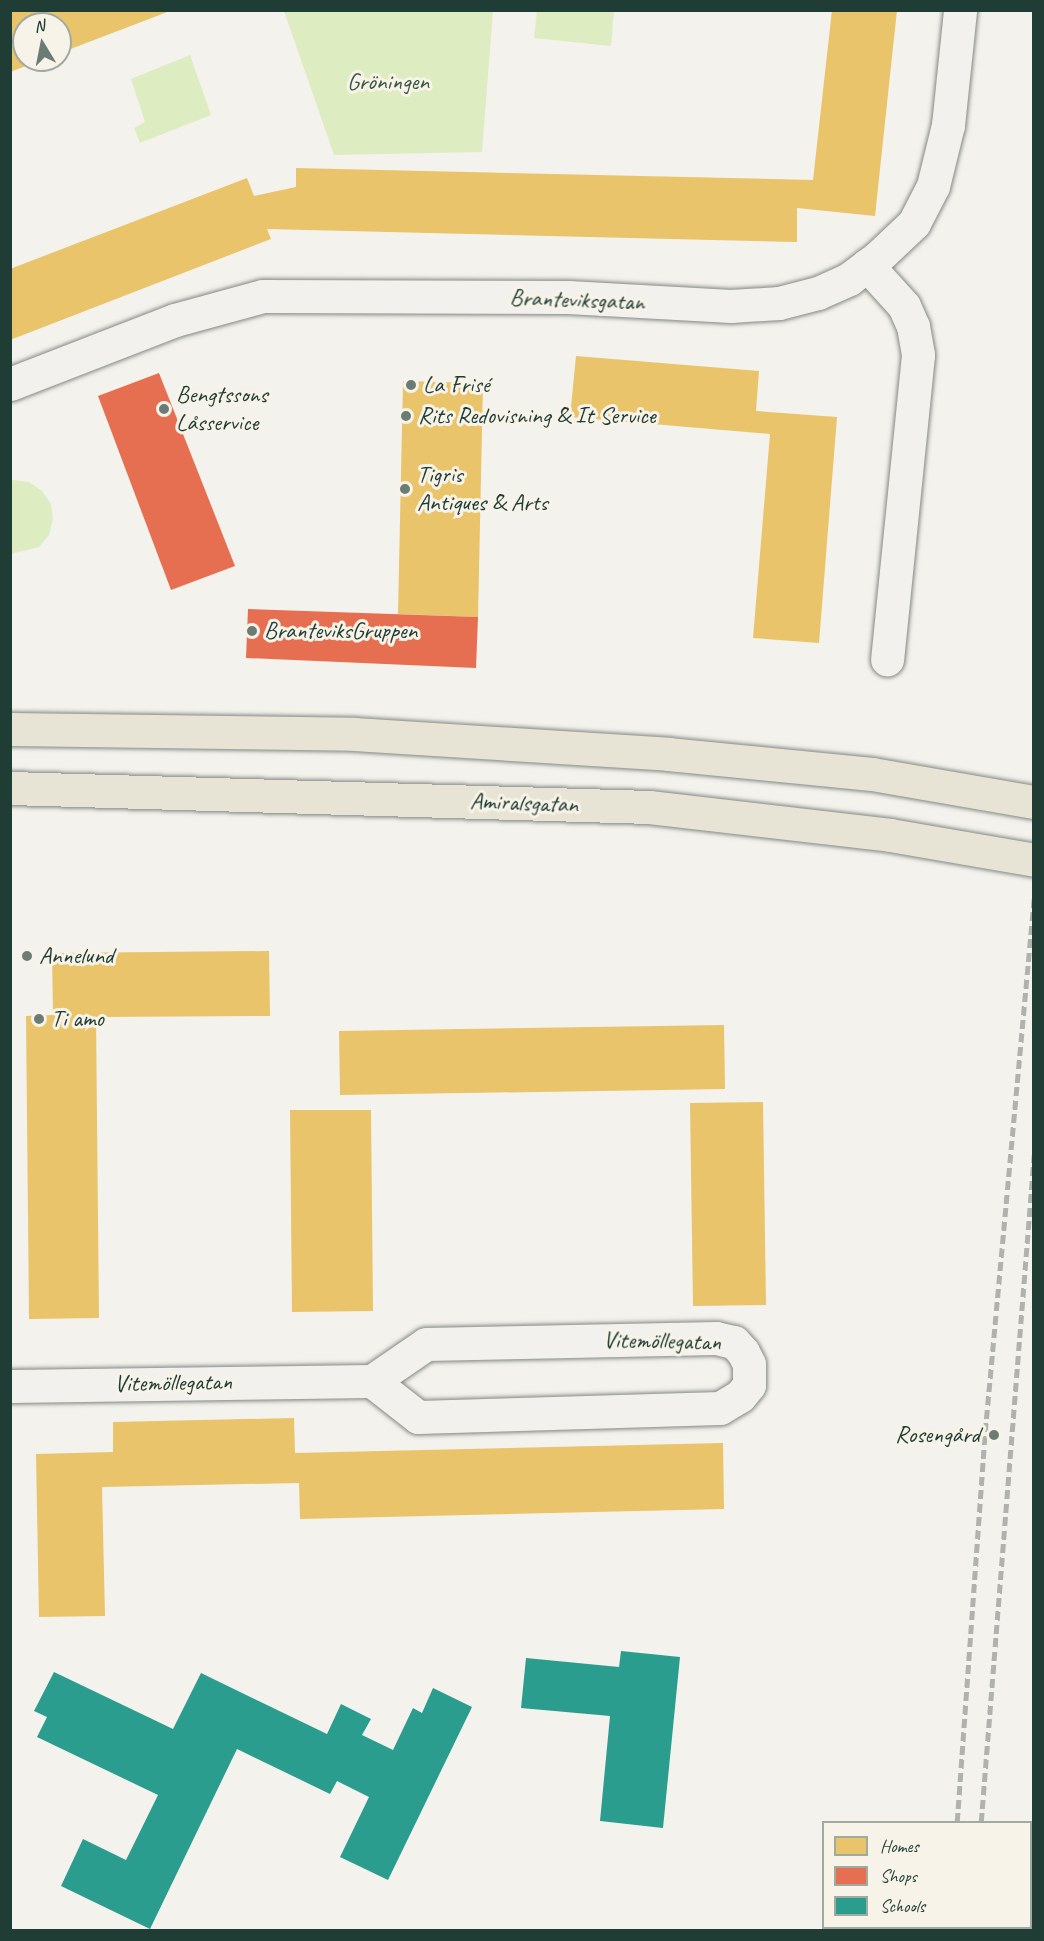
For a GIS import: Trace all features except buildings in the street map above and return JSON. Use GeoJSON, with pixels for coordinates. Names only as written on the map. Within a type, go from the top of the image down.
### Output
{"type":"FeatureCollection","features":[{"type":"Feature","properties":{"kind":"main road"},"geometry":{"type":"LineString","coordinates":[[10,729],[354,734],[668,754],[872,774],[1034,802]]}},
{"type":"Feature","properties":{"kind":"main road","name":"Amiralsgatan"},"geometry":{"type":"LineString","coordinates":[[10,788],[649,807],[891,835],[1034,860]]}},
{"type":"Feature","properties":{"kind":"street","name":"Branteviksgatan"},"geometry":{"type":"LineString","coordinates":[[10,384],[176,320],[220,305],[263,296],[568,297],[731,306],[779,303],[818,293],[849,279],[914,223],[933,186],[948,125],[960,10]]}},
{"type":"Feature","properties":{"kind":"street"},"geometry":{"type":"LineString","coordinates":[[867,265],[904,306],[913,326],[918,355],[886,659]]}},
{"type":"Feature","properties":{"kind":"street","name":"Vitemöllegatan"},"geometry":{"type":"LineString","coordinates":[[10,1386],[372,1381],[426,1344],[716,1338],[734,1342],[743,1352],[748,1364],[749,1385],[740,1396],[720,1408],[418,1417],[372,1381]]}},
{"type":"Feature","properties":{"kind":"green space","name":"Gröningen"},"geometry":{"type":"Polygon","coordinates":[[[284,11],[493,11],[482,152],[334,155],[284,11]]]}},
{"type":"Feature","properties":{"kind":"green space"},"geometry":{"type":"Polygon","coordinates":[[[537,11],[614,11],[611,46],[534,38],[537,11]]]}},
{"type":"Feature","properties":{"kind":"green space"},"geometry":{"type":"Polygon","coordinates":[[[190,55],[211,115],[140,143],[134,128],[145,122],[131,79],[190,55]]]}},
{"type":"Feature","properties":{"kind":"green space"},"geometry":{"type":"Polygon","coordinates":[[[10,481],[29,482],[42,491],[51,504],[53,519],[49,535],[39,547],[11,554],[10,481]]]}},
{"type":"Feature","properties":{"kind":"railway"},"geometry":{"type":"LineString","coordinates":[[957,1821],[985,1432],[1034,898]]}},
{"type":"Feature","properties":{"kind":"railway"},"geometry":{"type":"LineString","coordinates":[[981,1821],[1034,1155]]}},
{"type":"Feature","properties":{"kind":"place","name":"La Frisé"},"geometry":{"type":"Point","coordinates":[411,385]}},
{"type":"Feature","properties":{"kind":"place","name":"Bengtssons Låsservice"},"geometry":{"type":"Point","coordinates":[164,409]}},
{"type":"Feature","properties":{"kind":"place","name":"Rits Redovisning & It Service"},"geometry":{"type":"Point","coordinates":[406,416]}},
{"type":"Feature","properties":{"kind":"place","name":"Tigris Antiques & Arts"},"geometry":{"type":"Point","coordinates":[405,489]}},
{"type":"Feature","properties":{"kind":"place","name":"BranteviksGruppen"},"geometry":{"type":"Point","coordinates":[252,631]}},
{"type":"Feature","properties":{"kind":"place","name":"Annelund"},"geometry":{"type":"Point","coordinates":[27,956]}},
{"type":"Feature","properties":{"kind":"place","name":"Ti amo"},"geometry":{"type":"Point","coordinates":[39,1019]}},
{"type":"Feature","properties":{"kind":"place","name":"Rosengård"},"geometry":{"type":"Point","coordinates":[994,1435]}}]}
